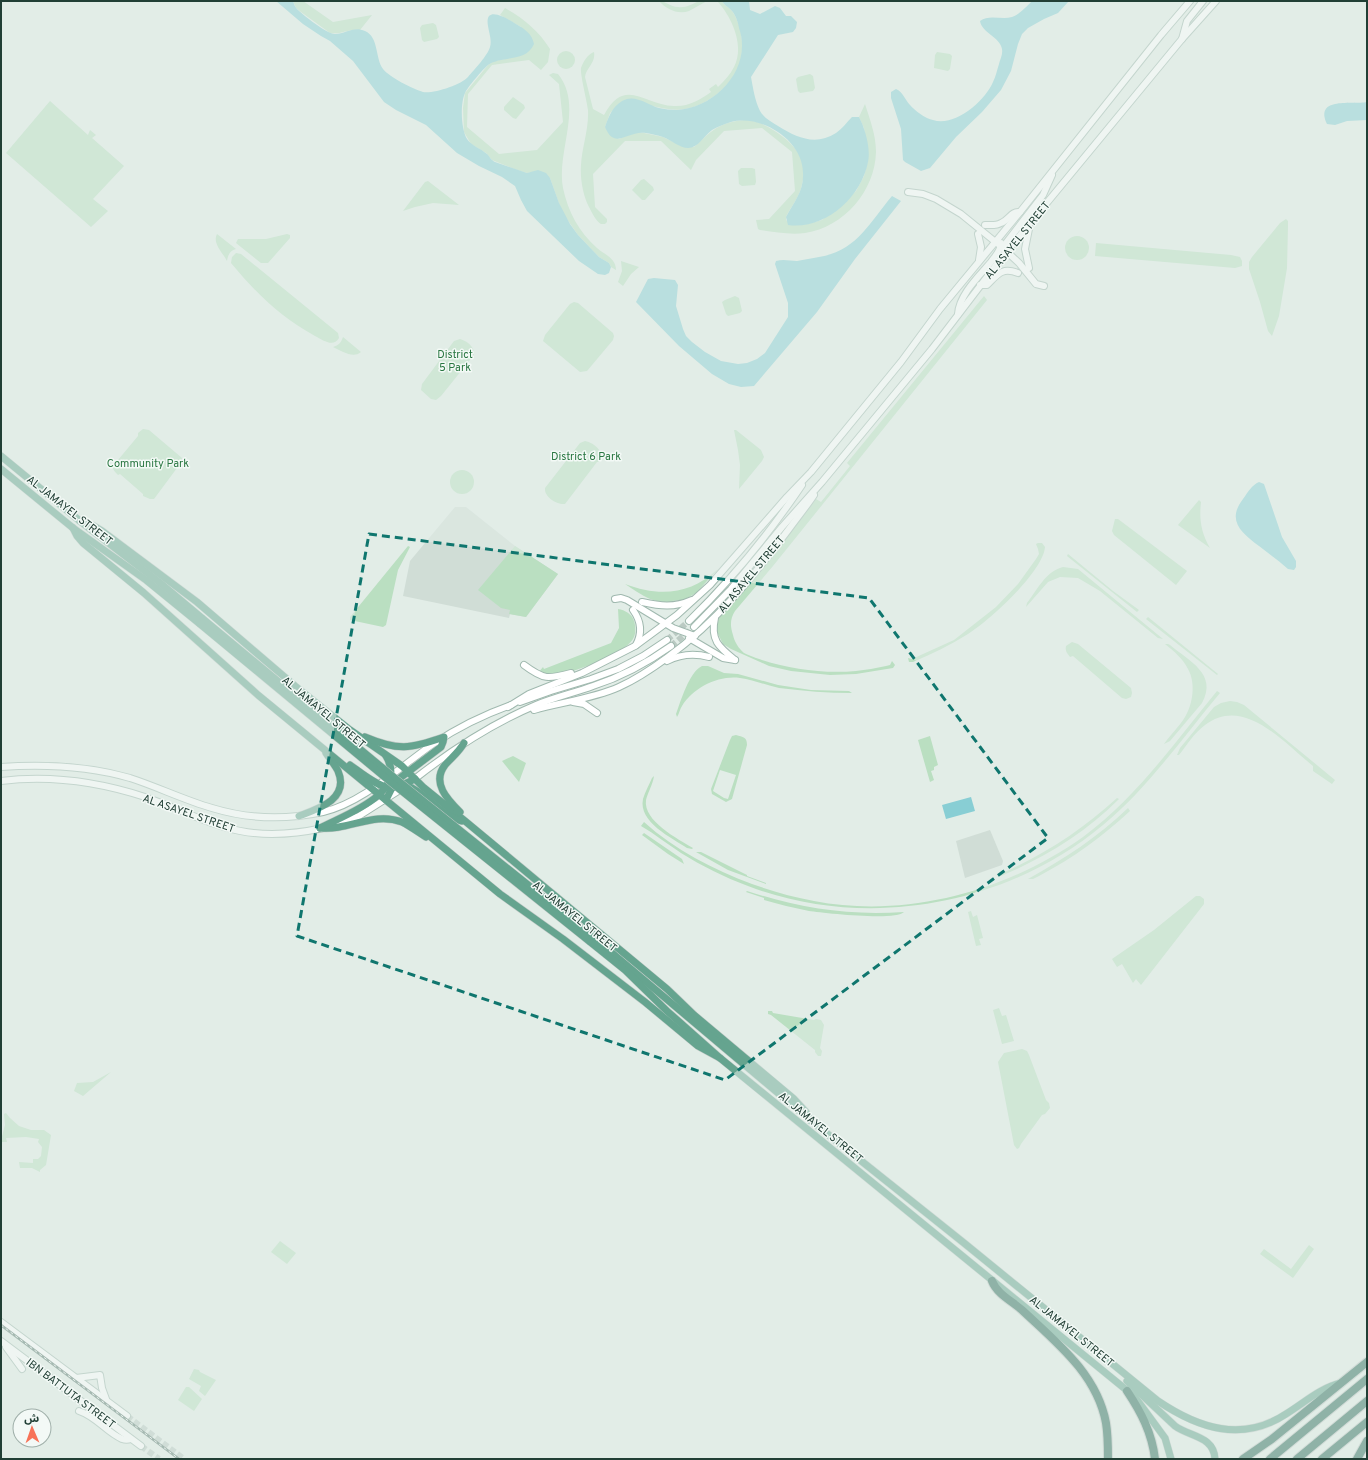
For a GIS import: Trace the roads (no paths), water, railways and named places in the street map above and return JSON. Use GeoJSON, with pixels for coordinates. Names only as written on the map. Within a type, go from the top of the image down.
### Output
{"type":"FeatureCollection","features":[{"type":"Feature","properties":{"kind":"highway"},"geometry":{"type":"LineString","coordinates":[[992,1281],[998,1291],[1023,1311],[1074,1360],[1090,1382],[1100,1401],[1104,1416],[1107,1432],[1108,1459]]}},
{"type":"Feature","properties":{"kind":"highway"},"geometry":{"type":"LineString","coordinates":[[1252,1459],[1272,1440],[1367,1362]]}},
{"type":"Feature","properties":{"kind":"highway"},"geometry":{"type":"LineString","coordinates":[[1270,1459],[1367,1379]]}},
{"type":"Feature","properties":{"kind":"highway"},"geometry":{"type":"LineString","coordinates":[[1127,1390],[1145,1419],[1153,1443],[1155,1459]]}},
{"type":"Feature","properties":{"kind":"highway"},"geometry":{"type":"LineString","coordinates":[[1297,1459],[1367,1401]]}},
{"type":"Feature","properties":{"kind":"highway"},"geometry":{"type":"LineString","coordinates":[[1322,1459],[1367,1422]]}},
{"type":"Feature","properties":{"kind":"highway"},"geometry":{"type":"LineString","coordinates":[[1243,1459],[1272,1440]]}},
{"type":"Feature","properties":{"kind":"highway"},"geometry":{"type":"LineString","coordinates":[[1357,1459],[1367,1441]]}},
{"type":"Feature","properties":{"kind":"main road","name":"AL ASAYEL STREET"},"geometry":{"type":"LineString","coordinates":[[694,627],[731,589],[932,349],[980,286],[1020,212],[1161,35],[1190,1]]}},
{"type":"Feature","properties":{"kind":"main road"},"geometry":{"type":"LineString","coordinates":[[1182,39],[1187,21],[1204,1]]}},
{"type":"Feature","properties":{"kind":"main road","name":"AL ASAYEL STREET"},"geometry":{"type":"LineString","coordinates":[[508,706],[529,694],[582,673],[635,646],[665,626],[697,598],[811,472],[901,362],[940,309],[977,264],[1030,225],[1182,39],[1216,1]]}},
{"type":"Feature","properties":{"kind":"main road"},"geometry":{"type":"LineString","coordinates":[[958,314],[963,297],[1043,195],[1053,171]]}},
{"type":"Feature","properties":{"kind":"main road"},"geometry":{"type":"LineString","coordinates":[[908,192],[930,196],[945,204],[1002,247],[1036,284],[1044,286]]}},
{"type":"Feature","properties":{"kind":"main road"},"geometry":{"type":"LineString","coordinates":[[985,225],[1001,224],[1013,213],[1020,212]]}},
{"type":"Feature","properties":{"kind":"main road"},"geometry":{"type":"LineString","coordinates":[[1029,268],[1025,249],[1030,225]]}},
{"type":"Feature","properties":{"kind":"main road"},"geometry":{"type":"LineString","coordinates":[[977,264],[981,247],[978,234]]}},
{"type":"Feature","properties":{"kind":"main road"},"geometry":{"type":"LineString","coordinates":[[980,286],[987,285],[995,276],[1003,271],[1018,273]]}},
{"type":"Feature","properties":{"kind":"main road","name":"AL JAMAYEL STREET"},"geometry":{"type":"LineString","coordinates":[[1,456],[80,521],[159,582],[202,621],[399,789],[591,939],[810,1120],[1116,1367]]}},
{"type":"Feature","properties":{"kind":"main road","name":"AL JAMAYEL STREET"},"geometry":{"type":"LineString","coordinates":[[1,469],[73,528],[202,621]]}},
{"type":"Feature","properties":{"kind":"main road","name":"AL ASAYEL STREET"},"geometry":{"type":"LineString","coordinates":[[689,621],[718,592],[745,560],[789,504],[811,472]]}},
{"type":"Feature","properties":{"kind":"main road","name":"AL ASAYEL STREET"},"geometry":{"type":"LineString","coordinates":[[514,716],[535,709],[611,690],[655,667],[715,618],[739,592],[811,501],[822,482]]}},
{"type":"Feature","properties":{"kind":"main road"},"geometry":{"type":"LineString","coordinates":[[80,521],[92,525],[102,531],[197,602],[295,686],[350,730],[402,766],[465,821],[667,988],[694,1015],[794,1099],[806,1112],[810,1120]]}},
{"type":"Feature","properties":{"kind":"main road"},"geometry":{"type":"LineString","coordinates":[[73,528],[83,543],[144,593],[258,694],[500,894],[563,939],[645,1002],[698,1046],[720,1058]]}},
{"type":"Feature","properties":{"kind":"main road"},"geometry":{"type":"LineString","coordinates":[[615,599],[622,598],[627,600],[665,626],[693,637],[722,658],[735,660],[717,643],[713,629],[715,618]]}},
{"type":"Feature","properties":{"kind":"main road"},"geometry":{"type":"LineString","coordinates":[[642,602],[659,606],[670,606],[682,604],[697,598]]}},
{"type":"Feature","properties":{"kind":"main road"},"geometry":{"type":"LineString","coordinates":[[633,610],[639,620],[640,627],[639,640],[635,646]]}},
{"type":"Feature","properties":{"kind":"main road","name":"AL ASAYEL STREET"},"geometry":{"type":"LineString","coordinates":[[387,785],[391,774],[444,737],[475,720],[508,706],[618,669],[643,656],[667,640]]}},
{"type":"Feature","properties":{"kind":"main road","name":"AL ASAYEL STREET"},"geometry":{"type":"LineString","coordinates":[[415,778],[464,743],[490,728],[547,701],[618,677],[671,646]]}},
{"type":"Feature","properties":{"kind":"main road"},"geometry":{"type":"LineString","coordinates":[[655,667],[681,656],[696,655],[709,657]]}},
{"type":"Feature","properties":{"kind":"main road"},"geometry":{"type":"LineString","coordinates":[[524,666],[540,676],[550,678],[594,667]]}},
{"type":"Feature","properties":{"kind":"main road"},"geometry":{"type":"LineString","coordinates":[[567,702],[584,704],[597,713]]}},
{"type":"Feature","properties":{"kind":"main road"},"geometry":{"type":"LineString","coordinates":[[320,828],[360,808],[379,794],[387,785],[408,772],[440,747],[444,742],[444,737],[413,747],[395,747],[378,742],[350,730]]}},
{"type":"Feature","properties":{"kind":"main road"},"geometry":{"type":"LineString","coordinates":[[464,743],[443,768],[440,783],[444,795],[460,812],[465,821]]}},
{"type":"Feature","properties":{"kind":"main road"},"geometry":{"type":"LineString","coordinates":[[322,746],[387,785]]}},
{"type":"Feature","properties":{"kind":"main road"},"geometry":{"type":"LineString","coordinates":[[299,816],[329,803],[338,793],[340,786],[337,769],[322,746]]}},
{"type":"Feature","properties":{"kind":"main road"},"geometry":{"type":"LineString","coordinates":[[384,754],[389,764],[391,774],[387,785],[386,800]]}},
{"type":"Feature","properties":{"kind":"main road","name":"AL ASAYEL STREET"},"geometry":{"type":"LineString","coordinates":[[1,768],[39,765],[66,766],[93,770],[142,782],[211,808],[268,818],[299,816],[324,812],[342,806],[372,788]]}},
{"type":"Feature","properties":{"kind":"main road","name":"AL ASAYEL STREET"},"geometry":{"type":"LineString","coordinates":[[1,781],[34,778],[65,780],[91,784],[144,797],[225,828],[246,832],[278,834],[336,825],[359,816],[386,800],[405,785]]}},
{"type":"Feature","properties":{"kind":"main road"},"geometry":{"type":"LineString","coordinates":[[405,785],[415,778]]}},
{"type":"Feature","properties":{"kind":"main road"},"geometry":{"type":"LineString","coordinates":[[372,788],[387,785],[405,785],[417,791],[454,818],[465,821]]}},
{"type":"Feature","properties":{"kind":"main road"},"geometry":{"type":"LineString","coordinates":[[320,828],[335,829],[371,819],[386,818],[404,824],[430,839],[437,841]]}},
{"type":"Feature","properties":{"kind":"main road","name":"AL JAMAYEL STREET"},"geometry":{"type":"LineString","coordinates":[[591,939],[720,1058],[1127,1390],[1138,1400],[1163,1435],[1168,1444],[1171,1459]]}},
{"type":"Feature","properties":{"kind":"main road","name":"IBN BATTUTA STREET"},"geometry":{"type":"LineString","coordinates":[[1,1322],[127,1416]]}},
{"type":"Feature","properties":{"kind":"main road"},"geometry":{"type":"LineString","coordinates":[[2,1341],[22,1369]]}},
{"type":"Feature","properties":{"kind":"main road","name":"IBN BATTUTA STREET"},"geometry":{"type":"LineString","coordinates":[[2,1341],[141,1446]]}},
{"type":"Feature","properties":{"kind":"main road"},"geometry":{"type":"LineString","coordinates":[[1116,1367],[1158,1401],[1180,1415],[1205,1425],[1222,1429],[1251,1428],[1268,1424],[1285,1415],[1326,1388],[1342,1383]]}},
{"type":"Feature","properties":{"kind":"main road"},"geometry":{"type":"LineString","coordinates":[[1116,1367],[1121,1376],[1175,1426],[1183,1432],[1206,1440],[1212,1448],[1215,1459]]}},
{"type":"Feature","properties":{"kind":"main road"},"geometry":{"type":"LineString","coordinates":[[76,1378],[100,1375],[102,1388],[107,1401]]}},
{"type":"Feature","properties":{"kind":"main road"},"geometry":{"type":"LineString","coordinates":[[79,1411],[91,1416],[120,1438],[127,1440],[131,1439]]}},
{"type":"Feature","properties":{"kind":"water"},"geometry":{"type":"Polygon","coordinates":[[[276,1],[293,1],[296,8],[304,15],[321,28],[331,33],[339,34],[357,29],[365,31],[373,38],[383,69],[390,76],[423,92],[433,92],[453,86],[468,77],[489,50],[491,39],[488,19],[493,14],[503,17],[525,30],[532,37],[534,44],[530,50],[520,56],[500,60],[488,65],[466,91],[462,103],[462,123],[465,135],[469,141],[495,162],[527,173],[538,170],[546,173],[550,178],[559,203],[570,224],[578,235],[599,257],[609,263],[611,267],[609,273],[605,275],[598,274],[579,261],[527,211],[515,186],[502,177],[457,153],[426,125],[396,110],[384,102],[353,61],[330,41],[303,24],[276,1]]]}},
{"type":"Feature","properties":{"kind":"water"},"geometry":{"type":"Polygon","coordinates":[[[722,1],[749,1],[750,10],[760,14],[775,6],[780,8],[786,16],[791,16],[797,22],[796,28],[793,32],[778,35],[751,77],[758,107],[766,118],[792,134],[814,140],[829,137],[836,133],[852,117],[859,117],[865,133],[869,151],[868,162],[864,175],[858,188],[849,199],[828,217],[802,225],[788,225],[786,217],[798,196],[802,185],[803,173],[801,161],[796,150],[788,140],[767,126],[755,122],[731,122],[712,130],[698,144],[688,148],[682,147],[661,136],[646,133],[633,134],[617,139],[613,138],[605,127],[615,106],[627,99],[631,98],[643,101],[659,108],[677,110],[691,108],[705,102],[717,94],[728,83],[736,71],[741,57],[742,43],[735,15],[722,1]]]}},
{"type":"Feature","properties":{"kind":"water"},"geometry":{"type":"Polygon","coordinates":[[[1032,1],[1069,1],[1058,13],[1028,28],[1022,34],[1011,71],[1001,90],[982,112],[956,137],[930,168],[921,171],[905,162],[903,160],[901,129],[891,98],[891,92],[896,89],[898,90],[914,109],[933,120],[951,120],[968,111],[989,89],[995,78],[1002,53],[1001,45],[984,29],[980,21],[991,17],[1004,18],[1015,16],[1032,1]]]}},
{"type":"Feature","properties":{"kind":"water"},"geometry":{"type":"Polygon","coordinates":[[[1367,102],[1367,120],[1347,121],[1335,125],[1327,124],[1324,115],[1326,109],[1330,106],[1345,103],[1367,102]]]}},
{"type":"Feature","properties":{"kind":"water"},"geometry":{"type":"Polygon","coordinates":[[[892,196],[901,201],[855,259],[817,312],[754,386],[741,387],[729,384],[712,374],[679,346],[636,302],[648,279],[654,278],[675,280],[678,285],[676,306],[686,336],[692,342],[705,352],[721,361],[738,364],[747,363],[757,359],[765,353],[788,317],[788,303],[775,264],[776,261],[797,261],[832,254],[843,249],[853,242],[869,226],[892,196]]]}},
{"type":"Feature","properties":{"kind":"water"},"geometry":{"type":"Polygon","coordinates":[[[1259,482],[1264,484],[1282,537],[1296,561],[1296,567],[1294,570],[1288,569],[1247,536],[1238,526],[1236,514],[1238,507],[1250,489],[1259,482]]]}},
{"type":"Feature","properties":{"kind":"water"},"geometry":{"type":"Polygon","coordinates":[[[971,797],[975,811],[946,819],[942,805],[971,797]]]}},
{"type":"Feature","properties":{"kind":"tunnel"},"geometry":{"type":"LineString","coordinates":[[667,640],[689,621]]}},
{"type":"Feature","properties":{"kind":"tunnel"},"geometry":{"type":"LineString","coordinates":[[671,646],[694,627]]}},
{"type":"Feature","properties":{"kind":"tunnel"},"geometry":{"type":"LineString","coordinates":[[127,1416],[184,1459]]}},
{"type":"Feature","properties":{"kind":"tunnel"},"geometry":{"type":"LineString","coordinates":[[141,1446],[159,1459]]}},
{"type":"Feature","properties":{"kind":"railway"},"geometry":{"type":"LineString","coordinates":[[1,1325],[179,1459]]}},
{"type":"Feature","properties":{"kind":"park label","name":"District 5 Park"},"geometry":{"type":"Point","coordinates":[455,360]}},
{"type":"Feature","properties":{"kind":"park label","name":"District 6 Park"},"geometry":{"type":"Point","coordinates":[586,456]}},
{"type":"Feature","properties":{"kind":"park label","name":"Community Park"},"geometry":{"type":"Point","coordinates":[148,463]}}]}
